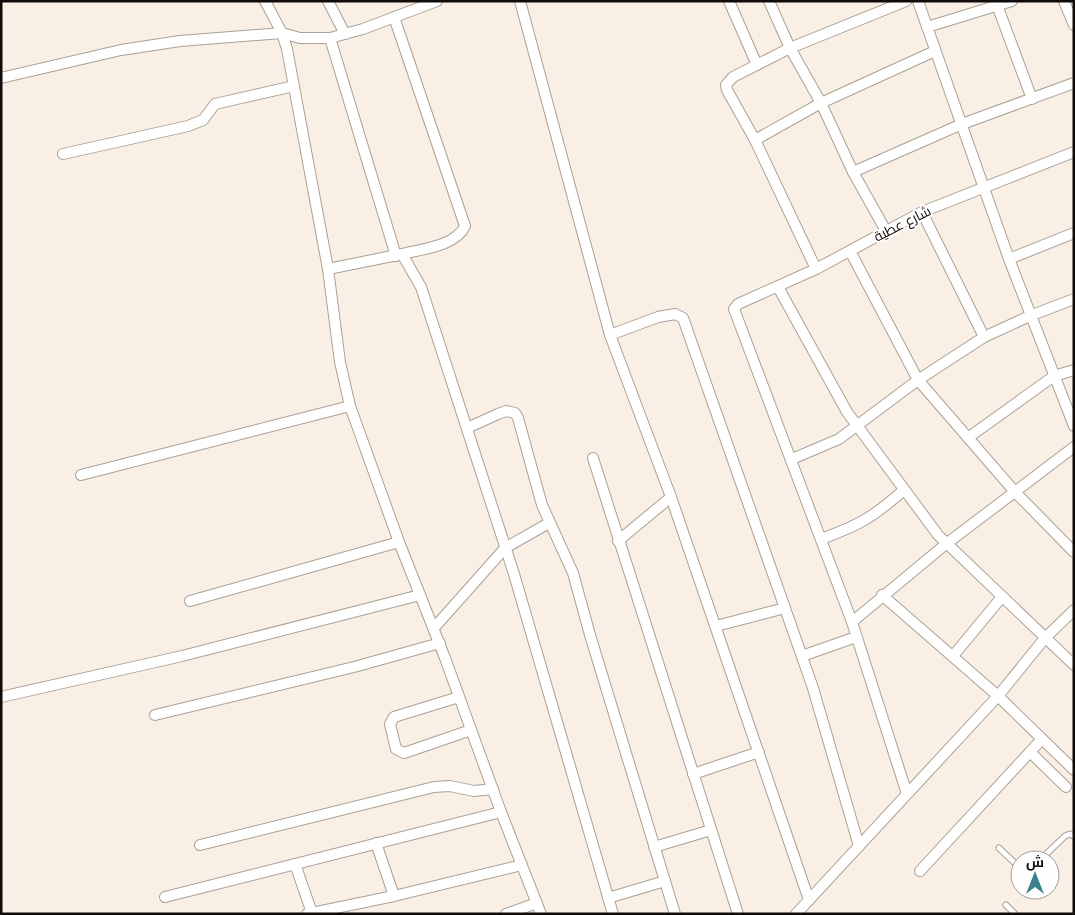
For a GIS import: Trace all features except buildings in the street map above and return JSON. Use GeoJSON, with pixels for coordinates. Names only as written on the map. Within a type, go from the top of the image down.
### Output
{"type":"FeatureCollection","features":[{"type":"Feature","properties":{"kind":"street"},"geometry":{"type":"LineString","coordinates":[[266,1],[282,33],[294,86],[328,270],[340,362],[350,406],[399,542],[440,643],[501,812],[541,914]]}},
{"type":"Feature","properties":{"kind":"street"},"geometry":{"type":"LineString","coordinates":[[328,1],[345,34]]}},
{"type":"Feature","properties":{"kind":"street"},"geometry":{"type":"LineString","coordinates":[[1,78],[121,50],[180,41],[282,33],[300,38],[330,38],[437,1]]}},
{"type":"Feature","properties":{"kind":"street"},"geometry":{"type":"LineString","coordinates":[[520,1],[610,335],[671,498],[810,900]]}},
{"type":"Feature","properties":{"kind":"street"},"geometry":{"type":"LineString","coordinates":[[729,1],[757,65]]}},
{"type":"Feature","properties":{"kind":"street"},"geometry":{"type":"LineString","coordinates":[[769,1],[790,48],[821,103],[853,172],[886,231]]}},
{"type":"Feature","properties":{"kind":"street"},"geometry":{"type":"LineString","coordinates":[[816,268],[755,140],[726,85],[732,77],[790,48],[906,1]]}},
{"type":"Feature","properties":{"kind":"street"},"geometry":{"type":"LineString","coordinates":[[918,1],[1009,259],[1074,426]]}},
{"type":"Feature","properties":{"kind":"street"},"geometry":{"type":"LineString","coordinates":[[927,27],[979,6],[997,6],[1012,1]]}},
{"type":"Feature","properties":{"kind":"street"},"geometry":{"type":"LineString","coordinates":[[1064,1],[1074,25]]}},
{"type":"Feature","properties":{"kind":"street"},"geometry":{"type":"LineString","coordinates":[[997,6],[1032,99]]}},
{"type":"Feature","properties":{"kind":"street"},"geometry":{"type":"LineString","coordinates":[[328,270],[399,255],[446,242],[458,237],[465,226],[394,17]]}},
{"type":"Feature","properties":{"kind":"street"},"geometry":{"type":"LineString","coordinates":[[330,38],[399,255],[421,287],[467,428],[505,548],[613,914]]}},
{"type":"Feature","properties":{"kind":"street"},"geometry":{"type":"LineString","coordinates":[[755,140],[821,103],[935,51]]}},
{"type":"Feature","properties":{"kind":"street"},"geometry":{"type":"LineString","coordinates":[[853,172],[962,124],[1074,83]]}},
{"type":"Feature","properties":{"kind":"street"},"geometry":{"type":"LineString","coordinates":[[63,154],[188,126],[203,120],[216,104],[294,86]]}},
{"type":"Feature","properties":{"kind":"street","name":"شارع عطية"},"geometry":{"type":"LineString","coordinates":[[792,459],[735,314],[735,306],[850,251],[922,212],[1074,152]]}},
{"type":"Feature","properties":{"kind":"street"},"geometry":{"type":"LineString","coordinates":[[922,212],[984,337]]}},
{"type":"Feature","properties":{"kind":"street"},"geometry":{"type":"LineString","coordinates":[[1009,259],[1074,233]]}},
{"type":"Feature","properties":{"kind":"street"},"geometry":{"type":"LineString","coordinates":[[850,251],[918,380],[1015,492],[1074,552]]}},
{"type":"Feature","properties":{"kind":"street"},"geometry":{"type":"LineString","coordinates":[[778,287],[857,426],[946,544],[1074,665]]}},
{"type":"Feature","properties":{"kind":"street"},"geometry":{"type":"LineString","coordinates":[[907,794],[852,622],[792,459],[824,447],[857,426],[918,380],[984,337],[1032,314],[1074,299]]}},
{"type":"Feature","properties":{"kind":"street"},"geometry":{"type":"LineString","coordinates":[[610,335],[658,316],[675,314],[682,318],[802,656],[859,846]]}},
{"type":"Feature","properties":{"kind":"street"},"geometry":{"type":"LineString","coordinates":[[969,437],[1054,376],[1074,370]]}},
{"type":"Feature","properties":{"kind":"street"},"geometry":{"type":"LineString","coordinates":[[81,475],[350,406]]}},
{"type":"Feature","properties":{"kind":"street"},"geometry":{"type":"LineString","coordinates":[[467,428],[498,414],[506,412],[515,413],[549,523],[573,573],[675,914]]}},
{"type":"Feature","properties":{"kind":"street"},"geometry":{"type":"LineString","coordinates":[[852,622],[882,595],[946,544],[1074,447]]}},
{"type":"Feature","properties":{"kind":"street"},"geometry":{"type":"LineString","coordinates":[[593,458],[738,914]]}},
{"type":"Feature","properties":{"kind":"street"},"geometry":{"type":"LineString","coordinates":[[821,539],[856,527],[871,518],[904,490]]}},
{"type":"Feature","properties":{"kind":"street"},"geometry":{"type":"LineString","coordinates":[[618,541],[671,498]]}},
{"type":"Feature","properties":{"kind":"street"},"geometry":{"type":"LineString","coordinates":[[434,628],[505,548],[549,523]]}},
{"type":"Feature","properties":{"kind":"street"},"geometry":{"type":"LineString","coordinates":[[190,601],[399,542]]}},
{"type":"Feature","properties":{"kind":"street"},"geometry":{"type":"LineString","coordinates":[[1,697],[182,656],[420,595]]}},
{"type":"Feature","properties":{"kind":"street"},"geometry":{"type":"LineString","coordinates":[[882,595],[998,696],[1074,770]]}},
{"type":"Feature","properties":{"kind":"street"},"geometry":{"type":"LineString","coordinates":[[953,656],[1001,598]]}},
{"type":"Feature","properties":{"kind":"street"},"geometry":{"type":"LineString","coordinates":[[716,626],[785,608]]}},
{"type":"Feature","properties":{"kind":"street"},"geometry":{"type":"LineString","coordinates":[[796,914],[998,696],[1045,638],[1074,610]]}},
{"type":"Feature","properties":{"kind":"street"},"geometry":{"type":"LineString","coordinates":[[802,656],[856,637]]}},
{"type":"Feature","properties":{"kind":"street"},"geometry":{"type":"LineString","coordinates":[[155,715],[354,667],[440,643]]}},
{"type":"Feature","properties":{"kind":"street"},"geometry":{"type":"LineString","coordinates":[[459,697],[394,717],[390,724],[396,749],[404,752],[471,730]]}},
{"type":"Feature","properties":{"kind":"street"},"geometry":{"type":"LineString","coordinates":[[920,871],[1042,739]]}},
{"type":"Feature","properties":{"kind":"street"},"geometry":{"type":"LineString","coordinates":[[693,774],[760,752]]}},
{"type":"Feature","properties":{"kind":"street"},"geometry":{"type":"LineString","coordinates":[[1030,752],[1066,787]]}},
{"type":"Feature","properties":{"kind":"street"},"geometry":{"type":"LineString","coordinates":[[200,845],[442,786],[474,791],[493,789]]}},
{"type":"Feature","properties":{"kind":"street"},"geometry":{"type":"LineString","coordinates":[[165,897],[501,812]]}},
{"type":"Feature","properties":{"kind":"street"},"geometry":{"type":"LineString","coordinates":[[654,846],[711,830]]}},
{"type":"Feature","properties":{"kind":"street"},"geometry":{"type":"LineString","coordinates":[[376,843],[394,896]]}},
{"type":"Feature","properties":{"kind":"street"},"geometry":{"type":"LineString","coordinates":[[296,864],[310,913],[394,896],[522,865]]}},
{"type":"Feature","properties":{"kind":"street"},"geometry":{"type":"LineString","coordinates":[[608,898],[665,881]]}},
{"type":"Feature","properties":{"kind":"street"},"geometry":{"type":"LineString","coordinates":[[506,914],[537,903]]}},
{"type":"Feature","properties":{"kind":"lane"},"geometry":{"type":"LineString","coordinates":[[1050,850],[1065,836],[1070,834],[1074,836]]}},
{"type":"Feature","properties":{"kind":"lane"},"geometry":{"type":"LineString","coordinates":[[999,848],[1010,858]]}},
{"type":"Feature","properties":{"kind":"lane"},"geometry":{"type":"LineString","coordinates":[[1006,905],[1015,914]]}}]}
